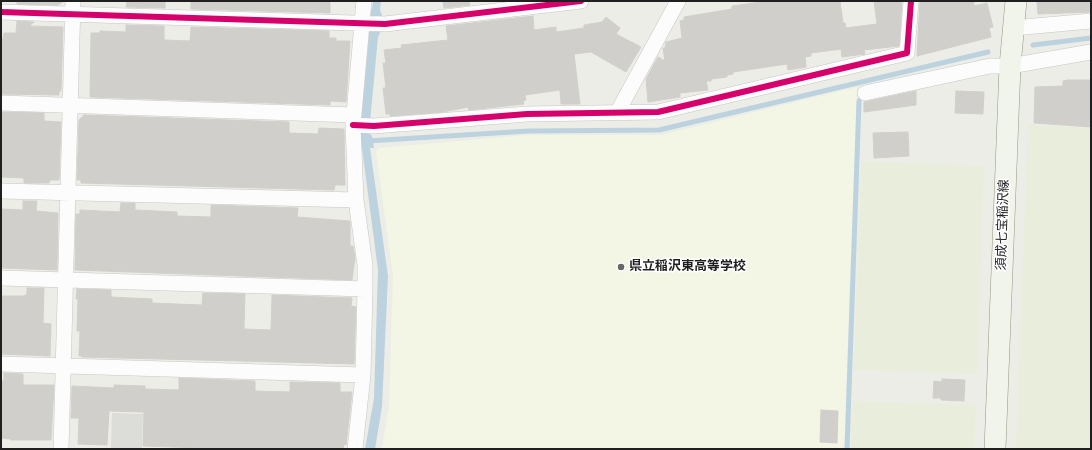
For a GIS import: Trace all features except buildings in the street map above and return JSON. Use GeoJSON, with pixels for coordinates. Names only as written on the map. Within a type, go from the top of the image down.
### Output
{"type":"FeatureCollection","features":[{"type":"Feature","properties":{"kind":"main road","name":"須成七宝稲沢線"},"geometry":{"type":"LineString","coordinates":[[995,449],[1010,66],[1016,1]]}},
{"type":"Feature","properties":{"kind":"street"},"geometry":{"type":"LineString","coordinates":[[355,449],[363,375],[365,289],[365,265],[356,200],[364,1]]}},
{"type":"Feature","properties":{"kind":"street"},"geometry":{"type":"LineString","coordinates":[[1,12],[73,7],[385,24],[581,1]]}},
{"type":"Feature","properties":{"kind":"street"},"geometry":{"type":"LineString","coordinates":[[617,113],[678,1]]}},
{"type":"Feature","properties":{"kind":"street"},"geometry":{"type":"LineString","coordinates":[[1,103],[70,105],[359,122],[527,114],[658,112],[907,53],[911,1]]}},
{"type":"Feature","properties":{"kind":"street"},"geometry":{"type":"LineString","coordinates":[[61,449],[73,7]]}},
{"type":"Feature","properties":{"kind":"street"},"geometry":{"type":"LineString","coordinates":[[1013,28],[1091,20]]}},
{"type":"Feature","properties":{"kind":"street"},"geometry":{"type":"LineString","coordinates":[[866,92],[990,66],[1010,66],[1091,52]]}},
{"type":"Feature","properties":{"kind":"street"},"geometry":{"type":"LineString","coordinates":[[1,191],[356,200]]}},
{"type":"Feature","properties":{"kind":"street"},"geometry":{"type":"LineString","coordinates":[[1,278],[365,289]]}},
{"type":"Feature","properties":{"kind":"street"},"geometry":{"type":"LineString","coordinates":[[1,364],[363,375]]}},
{"type":"Feature","properties":{"kind":"shaded area","name":"県立稲沢東高等学校"},"geometry":{"type":"Polygon","coordinates":[[[857,87],[844,449],[382,449],[389,407],[393,276],[376,151],[379,148],[528,135],[661,135],[857,87]]]}},
{"type":"Feature","properties":{"kind":"shaded area"},"geometry":{"type":"Polygon","coordinates":[[[1028,125],[1091,128],[1091,449],[1016,449],[1028,125]]]}},
{"type":"Feature","properties":{"kind":"shaded area"},"geometry":{"type":"Polygon","coordinates":[[[861,161],[984,166],[977,374],[854,370],[861,161]]]}},
{"type":"Feature","properties":{"kind":"shaded area"},"geometry":{"type":"Polygon","coordinates":[[[853,401],[976,405],[974,449],[851,449],[853,401]]]}},
{"type":"Feature","properties":{"kind":"shaded area"},"geometry":{"type":"Polygon","coordinates":[[[112,413],[143,414],[142,449],[111,448],[112,413]]]}},
{"type":"Feature","properties":{"kind":"water"},"geometry":{"type":"Polygon","coordinates":[[[373,1],[381,1],[380,10],[382,15],[380,33],[378,37],[369,133],[372,136],[374,148],[370,148],[388,276],[382,407],[375,449],[365,449],[374,398],[378,270],[360,133],[369,35],[366,32],[368,14],[372,9],[373,1]]]}},
{"type":"Feature","properties":{"kind":"waterway"},"geometry":{"type":"LineString","coordinates":[[1033,45],[1091,38]]}},
{"type":"Feature","properties":{"kind":"waterway"},"geometry":{"type":"LineString","coordinates":[[367,141],[528,131],[659,130],[988,52]]}},
{"type":"Feature","properties":{"kind":"waterway"},"geometry":{"type":"LineString","coordinates":[[847,449],[859,101]]}},
{"type":"Feature","properties":{"kind":"cycle path"},"geometry":{"type":"LineString","coordinates":[[1,12],[385,24],[581,1]]}},
{"type":"Feature","properties":{"kind":"cycle path"},"geometry":{"type":"LineString","coordinates":[[353,125],[374,126],[527,114],[658,112],[907,53],[911,1]]}},
{"type":"Feature","properties":{"kind":"place","name":"県立稲沢東高等学校"},"geometry":{"type":"Point","coordinates":[621,267]}}]}
